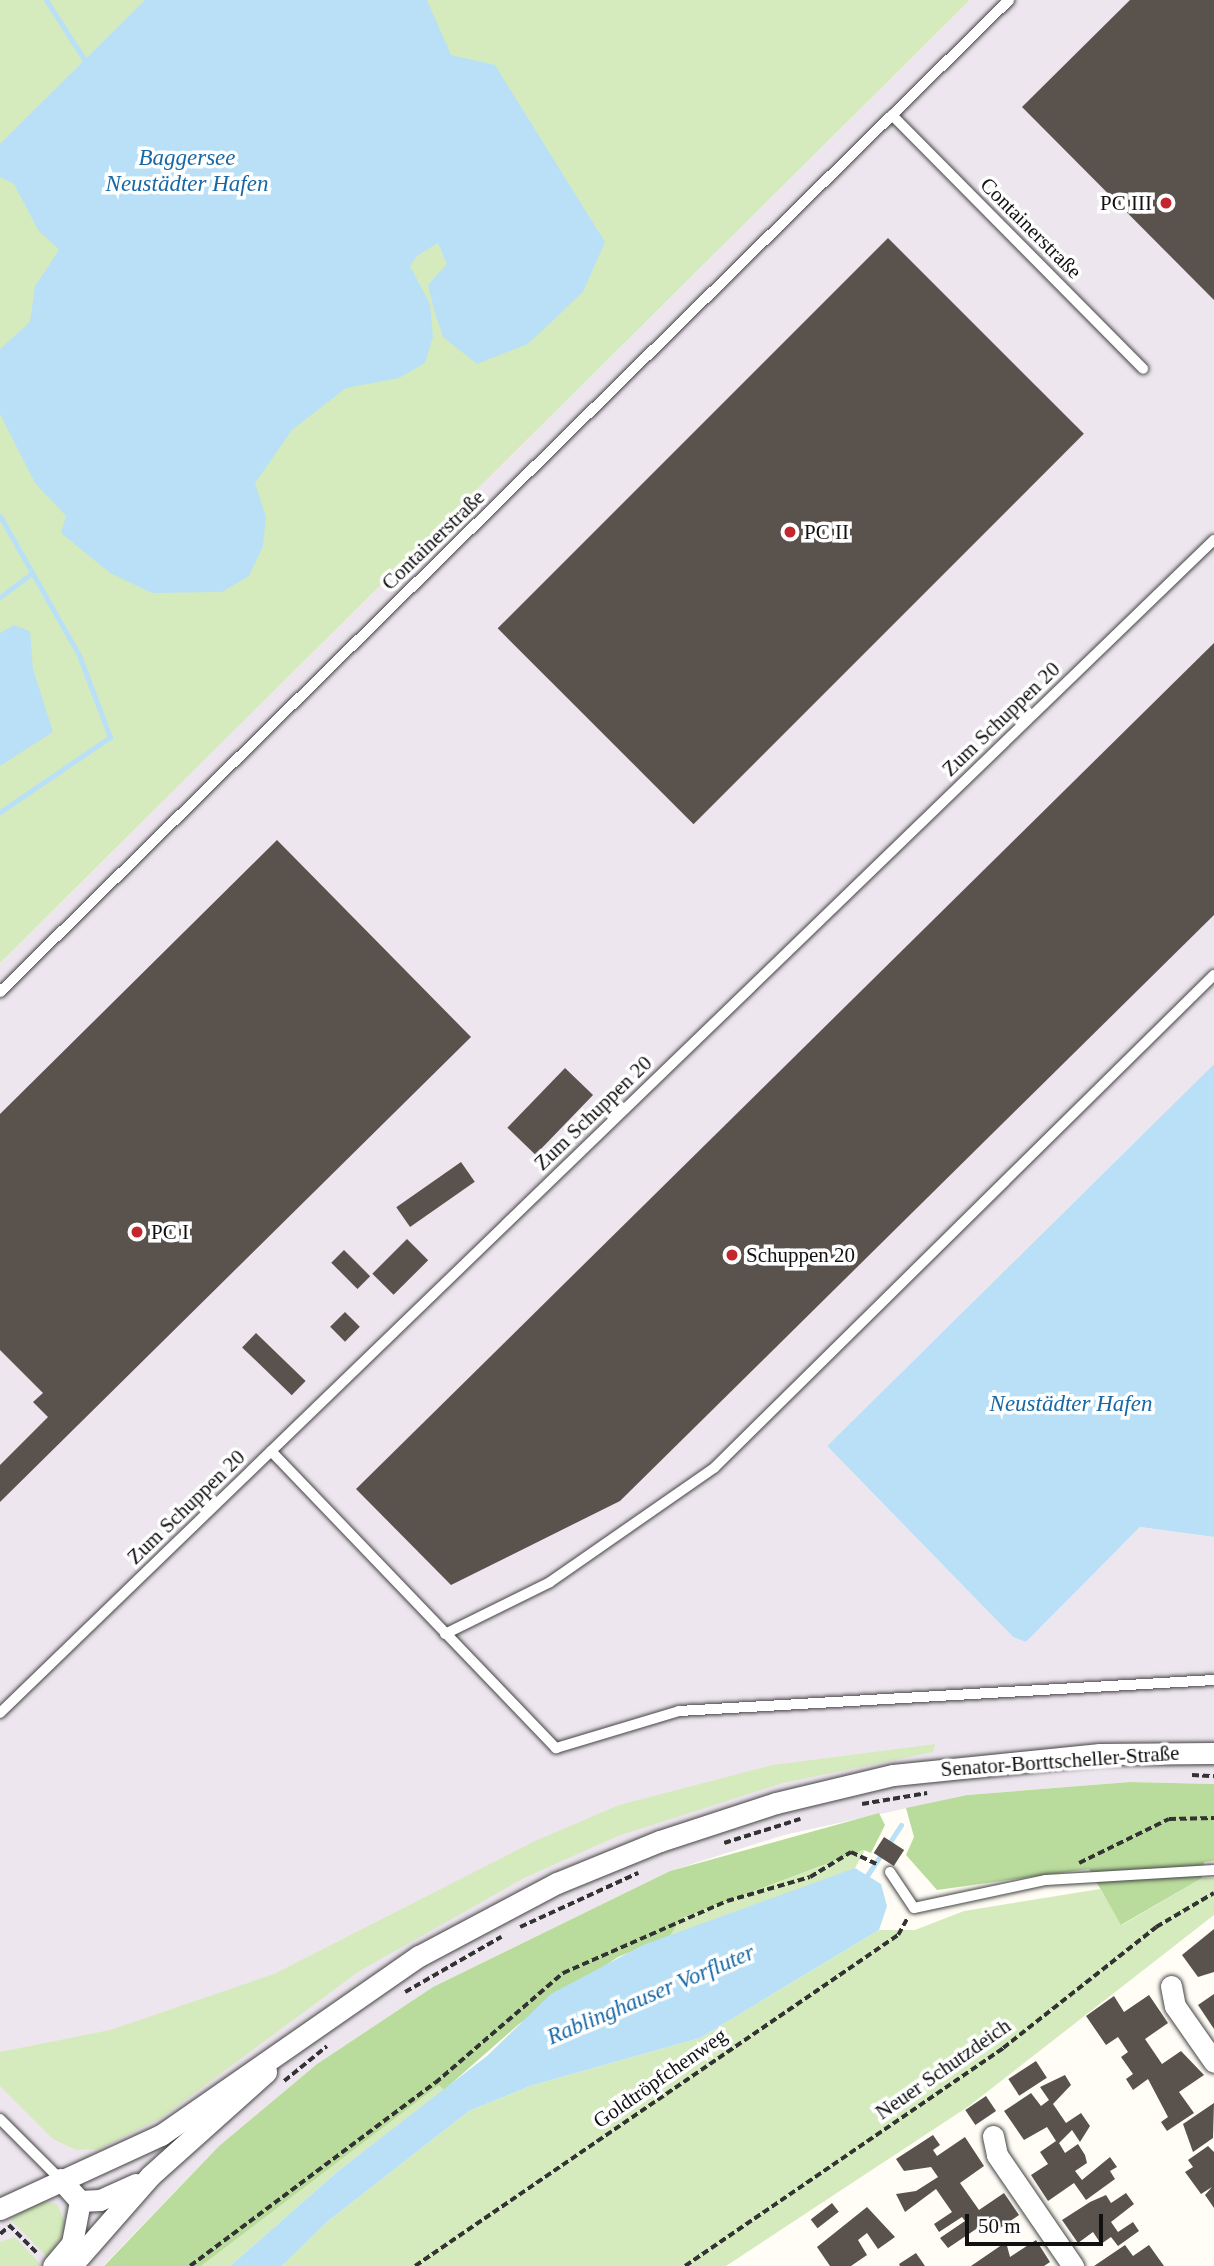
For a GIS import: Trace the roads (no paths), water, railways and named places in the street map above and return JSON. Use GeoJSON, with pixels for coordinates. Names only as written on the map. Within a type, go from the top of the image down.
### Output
{"type":"FeatureCollection","features":[{"type":"Feature","properties":{"kind":"street","name":"Senator-Borttscheller-Straße"},"geometry":{"type":"LineString","coordinates":[[5,2218],[60,2179],[161,2135],[419,1956],[536,1894],[660,1841],[776,1803],[893,1775],[998,1761],[1214,1753]]}},
{"type":"Feature","properties":{"kind":"street"},"geometry":{"type":"LineString","coordinates":[[1171,1986],[1175,2006],[1214,2062]]}},
{"type":"Feature","properties":{"kind":"street","name":"Senator-Borttscheller-Straße"},"geometry":{"type":"LineString","coordinates":[[71,2266],[150,2176],[297,2041]]}},
{"type":"Feature","properties":{"kind":"street"},"geometry":{"type":"LineString","coordinates":[[993,2137],[997,2155],[1073,2266]]}},
{"type":"Feature","properties":{"kind":"street"},"geometry":{"type":"LineString","coordinates":[[80,2201],[117,2194],[150,2176]]}},
{"type":"Feature","properties":{"kind":"street"},"geometry":{"type":"LineString","coordinates":[[60,2179],[80,2201]]}},
{"type":"Feature","properties":{"kind":"street"},"geometry":{"type":"LineString","coordinates":[[47,2262],[72,2243],[80,2201]]}},
{"type":"Feature","properties":{"kind":"lane","name":"Containerstraße"},"geometry":{"type":"LineString","coordinates":[[0,992],[1009,0]]}},
{"type":"Feature","properties":{"kind":"lane","name":"Containerstraße"},"geometry":{"type":"LineString","coordinates":[[892,115],[1143,369]]}},
{"type":"Feature","properties":{"kind":"lane","name":"Zum Schuppen 20"},"geometry":{"type":"LineString","coordinates":[[0,1713],[1214,540]]}},
{"type":"Feature","properties":{"kind":"lane"},"geometry":{"type":"LineString","coordinates":[[445,1634],[550,1582],[714,1468],[1214,975]]}},
{"type":"Feature","properties":{"kind":"lane"},"geometry":{"type":"LineString","coordinates":[[271,1451],[556,1748],[679,1711],[1214,1680]]}},
{"type":"Feature","properties":{"kind":"lane"},"geometry":{"type":"LineString","coordinates":[[890,1871],[915,1908],[1046,1880],[1214,1870]]}},
{"type":"Feature","properties":{"kind":"lane"},"geometry":{"type":"LineString","coordinates":[[0,2119],[60,2179]]}},
{"type":"Feature","properties":{"kind":"water","name":"Baggersee Neustädter Hafen"},"geometry":{"type":"Polygon","coordinates":[[[145,0],[427,0],[451,55],[495,65],[605,242],[583,292],[528,344],[477,364],[443,337],[434,310],[428,285],[447,264],[438,243],[417,256],[410,266],[430,304],[433,337],[425,363],[399,378],[346,388],[292,430],[255,483],[266,517],[263,546],[249,576],[222,592],[152,593],[110,573],[61,533],[66,516],[35,483],[0,414],[0,349],[30,322],[35,286],[59,250],[38,230],[14,184],[0,177],[0,144],[145,0]]]}},
{"type":"Feature","properties":{"kind":"water"},"geometry":{"type":"Polygon","coordinates":[[[14,625],[30,631],[33,669],[53,732],[0,766],[0,633],[14,625]]]}},
{"type":"Feature","properties":{"kind":"water","name":"Neustädter Hafen"},"geometry":{"type":"Polygon","coordinates":[[[1214,1064],[1214,1537],[1140,1527],[1026,1642],[1013,1637],[827,1446],[1214,1064]]]}},
{"type":"Feature","properties":{"kind":"water"},"geometry":{"type":"Polygon","coordinates":[[[855,1868],[881,1884],[887,1906],[879,1930],[700,2038],[533,2085],[469,2111],[327,2222],[282,2266],[230,2266],[338,2171],[487,2056],[551,1994],[643,1945],[855,1868]]]}},
{"type":"Feature","properties":{"kind":"waterway"},"geometry":{"type":"LineString","coordinates":[[46,0],[84,59]]}},
{"type":"Feature","properties":{"kind":"waterway"},"geometry":{"type":"LineString","coordinates":[[0,516],[79,655],[110,737],[0,812]]}},
{"type":"Feature","properties":{"kind":"waterway"},"geometry":{"type":"LineString","coordinates":[[0,597],[32,573]]}},
{"type":"Feature","properties":{"kind":"waterway","name":"Rablinghauser Vorfluter"},"geometry":{"type":"LineString","coordinates":[[888,1845],[901,1825]]}},
{"type":"Feature","properties":{"kind":"waterway","name":"Rablinghauser Vorfluter"},"geometry":{"type":"LineString","coordinates":[[864,1880],[882,1853]]}},
{"type":"Feature","properties":{"kind":"place","name":"PC III"},"geometry":{"type":"Point","coordinates":[1166,203]}},
{"type":"Feature","properties":{"kind":"place","name":"PC II"},"geometry":{"type":"Point","coordinates":[790,532]}},
{"type":"Feature","properties":{"kind":"place","name":"PC I"},"geometry":{"type":"Point","coordinates":[137,1232]}},
{"type":"Feature","properties":{"kind":"place","name":"Schuppen 20"},"geometry":{"type":"Point","coordinates":[732,1255]}}]}
